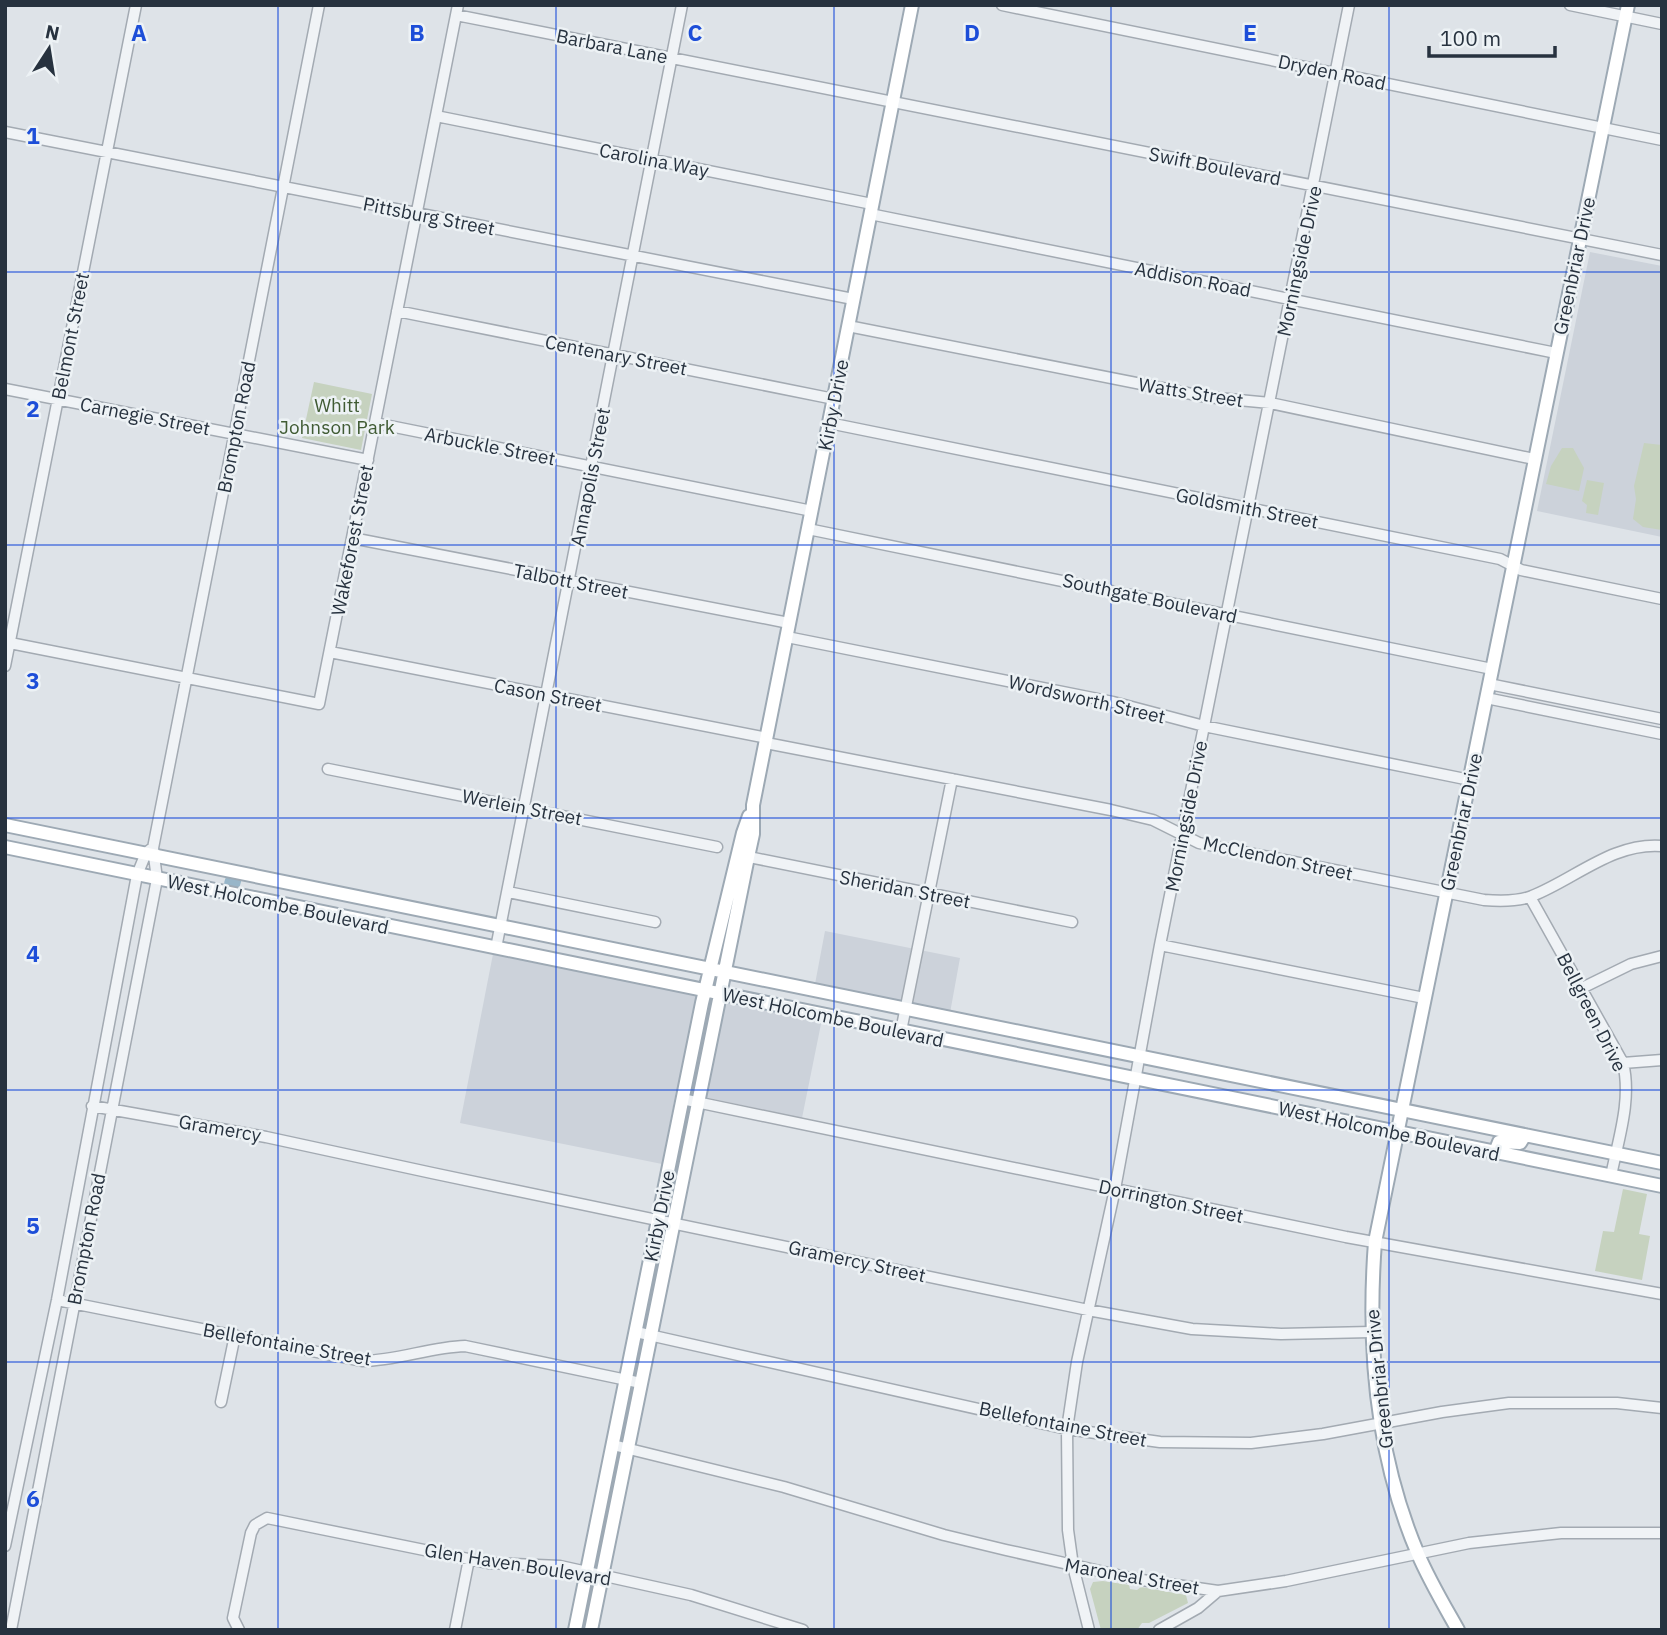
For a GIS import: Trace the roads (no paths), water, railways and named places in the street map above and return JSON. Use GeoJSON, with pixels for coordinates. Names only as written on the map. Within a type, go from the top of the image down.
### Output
{"type":"FeatureCollection","features":[{"type":"Feature","properties":{"kind":"main road","name":"Kirby Drive"},"geometry":{"type":"LineString","coordinates":[[590,1630],[719,993],[717,970],[754,805],[912,5]]}},
{"type":"Feature","properties":{"kind":"main road","name":"Greenbriar Drive"},"geometry":{"type":"LineString","coordinates":[[1458,1630],[1417,1553],[1395,1488],[1380,1424],[1371,1332],[1375,1242],[1626,11]]}},
{"type":"Feature","properties":{"kind":"main road","name":"West Holcombe Boulevard"},"geometry":{"type":"LineString","coordinates":[[5,825],[151,852],[1662,1163]]}},
{"type":"Feature","properties":{"kind":"main road","name":"West Holcombe Boulevard"},"geometry":{"type":"LineString","coordinates":[[5,847],[1662,1186]]}},
{"type":"Feature","properties":{"kind":"main road","name":"Kirby Drive"},"geometry":{"type":"LineString","coordinates":[[575,1630],[705,990],[717,970]]}},
{"type":"Feature","properties":{"kind":"main road"},"geometry":{"type":"LineString","coordinates":[[1495,1152],[1499,1142],[1520,1143],[1525,1135]]}},
{"type":"Feature","properties":{"kind":"street","name":"Belmont Street"},"geometry":{"type":"LineString","coordinates":[[5,666],[136,5]]}},
{"type":"Feature","properties":{"kind":"street","name":"Brompton Road"},"geometry":{"type":"LineString","coordinates":[[5,1546],[57,1300],[137,875],[151,852],[319,5]]}},
{"type":"Feature","properties":{"kind":"street","name":"Annapolis Street"},"geometry":{"type":"LineString","coordinates":[[496,948],[682,5]]}},
{"type":"Feature","properties":{"kind":"street","name":"Dryden Road"},"geometry":{"type":"LineString","coordinates":[[1002,5],[1662,140]]}},
{"type":"Feature","properties":{"kind":"street","name":"Morningside Drive"},"geometry":{"type":"LineString","coordinates":[[1089,1630],[1073,1566],[1068,1530],[1067,1429],[1077,1362],[1115,1189],[1160,945],[1349,5]]}},
{"type":"Feature","properties":{"kind":"street"},"geometry":{"type":"LineString","coordinates":[[1570,5],[1626,11],[1662,24]]}},
{"type":"Feature","properties":{"kind":"street","name":"Barbara Lane"},"geometry":{"type":"LineString","coordinates":[[457,10],[893,101]]}},
{"type":"Feature","properties":{"kind":"street","name":"Wakeforest Street"},"geometry":{"type":"LineString","coordinates":[[186,678],[319,704],[457,10]]}},
{"type":"Feature","properties":{"kind":"street","name":"Swift Boulevard"},"geometry":{"type":"LineString","coordinates":[[893,101],[1662,256]]}},
{"type":"Feature","properties":{"kind":"street","name":"Carolina Way"},"geometry":{"type":"LineString","coordinates":[[436,116],[652,159],[871,209]]}},
{"type":"Feature","properties":{"kind":"street","name":"Pittsburg Street"},"geometry":{"type":"LineString","coordinates":[[5,132],[853,299]]}},
{"type":"Feature","properties":{"kind":"street","name":"Addison Road"},"geometry":{"type":"LineString","coordinates":[[871,209],[1556,353]]}},
{"type":"Feature","properties":{"kind":"street","name":"Centenary Street"},"geometry":{"type":"LineString","coordinates":[[397,312],[834,399]]}},
{"type":"Feature","properties":{"kind":"street","name":"Watts Street"},"geometry":{"type":"LineString","coordinates":[[848,326],[1207,397],[1270,403],[1534,459]]}},
{"type":"Feature","properties":{"kind":"street","name":"Carnegie Street"},"geometry":{"type":"LineString","coordinates":[[5,389],[368,460]]}},
{"type":"Feature","properties":{"kind":"street","name":"Arbuckle Street"},"geometry":{"type":"LineString","coordinates":[[375,423],[812,511]]}},
{"type":"Feature","properties":{"kind":"street","name":"Goldsmith Street"},"geometry":{"type":"LineString","coordinates":[[829,423],[1500,559],[1521,570],[1662,599]]}},
{"type":"Feature","properties":{"kind":"street","name":"Southgate Boulevard"},"geometry":{"type":"LineString","coordinates":[[808,529],[1492,668]]}},
{"type":"Feature","properties":{"kind":"street","name":"Talbott Street"},"geometry":{"type":"LineString","coordinates":[[352,538],[789,623]]}},
{"type":"Feature","properties":{"kind":"street","name":"Wordsworth Street"},"geometry":{"type":"LineString","coordinates":[[787,637],[1113,702],[1204,726],[1470,780]]}},
{"type":"Feature","properties":{"kind":"street"},"geometry":{"type":"LineString","coordinates":[[8,643],[186,678]]}},
{"type":"Feature","properties":{"kind":"street","name":"Cason Street"},"geometry":{"type":"LineString","coordinates":[[330,652],[766,740]]}},
{"type":"Feature","properties":{"kind":"street"},"geometry":{"type":"LineString","coordinates":[[1489,684],[1662,719]]}},
{"type":"Feature","properties":{"kind":"street"},"geometry":{"type":"LineString","coordinates":[[1486,698],[1662,734]]}},
{"type":"Feature","properties":{"kind":"street","name":"McClendon Street"},"geometry":{"type":"LineString","coordinates":[[766,740],[1135,815],[1153,820],[1199,842],[1496,901],[1530,897],[1617,853],[1649,845],[1662,846]]}},
{"type":"Feature","properties":{"kind":"street","name":"Werlein Street"},"geometry":{"type":"LineString","coordinates":[[328,769],[717,847]]}},
{"type":"Feature","properties":{"kind":"street"},"geometry":{"type":"LineString","coordinates":[[901,1031],[952,779]]}},
{"type":"Feature","properties":{"kind":"street","name":"Brompton Road"},"geometry":{"type":"LineString","coordinates":[[11,1630],[157,879],[151,852]]}},
{"type":"Feature","properties":{"kind":"street","name":"Sheridan Street"},"geometry":{"type":"LineString","coordinates":[[743,855],[1072,922]]}},
{"type":"Feature","properties":{"kind":"street"},"geometry":{"type":"LineString","coordinates":[[508,892],[655,922]]}},
{"type":"Feature","properties":{"kind":"street","name":"Bellgreen Drive"},"geometry":{"type":"LineString","coordinates":[[1530,897],[1623,1063],[1626,1093],[1611,1176]]}},
{"type":"Feature","properties":{"kind":"street"},"geometry":{"type":"LineString","coordinates":[[1160,945],[1424,998]]}},
{"type":"Feature","properties":{"kind":"street"},"geometry":{"type":"LineString","coordinates":[[1582,988],[1631,964],[1662,956]]}},
{"type":"Feature","properties":{"kind":"street"},"geometry":{"type":"LineString","coordinates":[[111,1009],[131,1014]]}},
{"type":"Feature","properties":{"kind":"street"},"geometry":{"type":"LineString","coordinates":[[1623,1063],[1662,1060]]}},
{"type":"Feature","properties":{"kind":"street","name":"Dorrington Street"},"geometry":{"type":"LineString","coordinates":[[682,1099],[1375,1242],[1662,1294]]}},
{"type":"Feature","properties":{"kind":"street","name":"Gramercy"},"geometry":{"type":"LineString","coordinates":[[92,1106],[348,1154]]}},
{"type":"Feature","properties":{"kind":"street","name":"Gramercy Street"},"geometry":{"type":"LineString","coordinates":[[348,1154],[1088,1310],[1192,1329],[1281,1334],[1371,1332]]}},
{"type":"Feature","properties":{"kind":"street","name":"Bellefontaine Street"},"geometry":{"type":"LineString","coordinates":[[57,1300],[362,1361],[393,1359],[445,1347],[465,1346],[641,1383]]}},
{"type":"Feature","properties":{"kind":"street","name":"Bellefontaine Street"},"geometry":{"type":"LineString","coordinates":[[636,1332],[1067,1429],[1160,1442],[1251,1443],[1509,1403],[1584,1402],[1662,1408]]}},
{"type":"Feature","properties":{"kind":"street"},"geometry":{"type":"LineString","coordinates":[[220,1402],[235,1335]]}},
{"type":"Feature","properties":{"kind":"street","name":"Maroneal Street"},"geometry":{"type":"LineString","coordinates":[[613,1445],[784,1487],[944,1535],[1073,1566],[1218,1591],[1286,1581],[1469,1544],[1561,1533],[1662,1533]]}},
{"type":"Feature","properties":{"kind":"street"},"geometry":{"type":"LineString","coordinates":[[16,1491],[36,1494]]}},
{"type":"Feature","properties":{"kind":"street","name":"Glen Haven Boulevard"},"geometry":{"type":"LineString","coordinates":[[239,1630],[233,1618],[251,1532],[259,1521],[271,1518],[469,1559],[509,1565],[560,1566],[691,1595],[803,1630]]}},
{"type":"Feature","properties":{"kind":"street"},"geometry":{"type":"LineString","coordinates":[[455,1630],[469,1559]]}},
{"type":"Feature","properties":{"kind":"street"},"geometry":{"type":"LineString","coordinates":[[1159,1630],[1198,1608],[1218,1591]]}},
{"type":"Feature","properties":{"kind":"park label","name":"Whitt Johnson Park"},"geometry":{"type":"Point","coordinates":[337,416]}}]}
